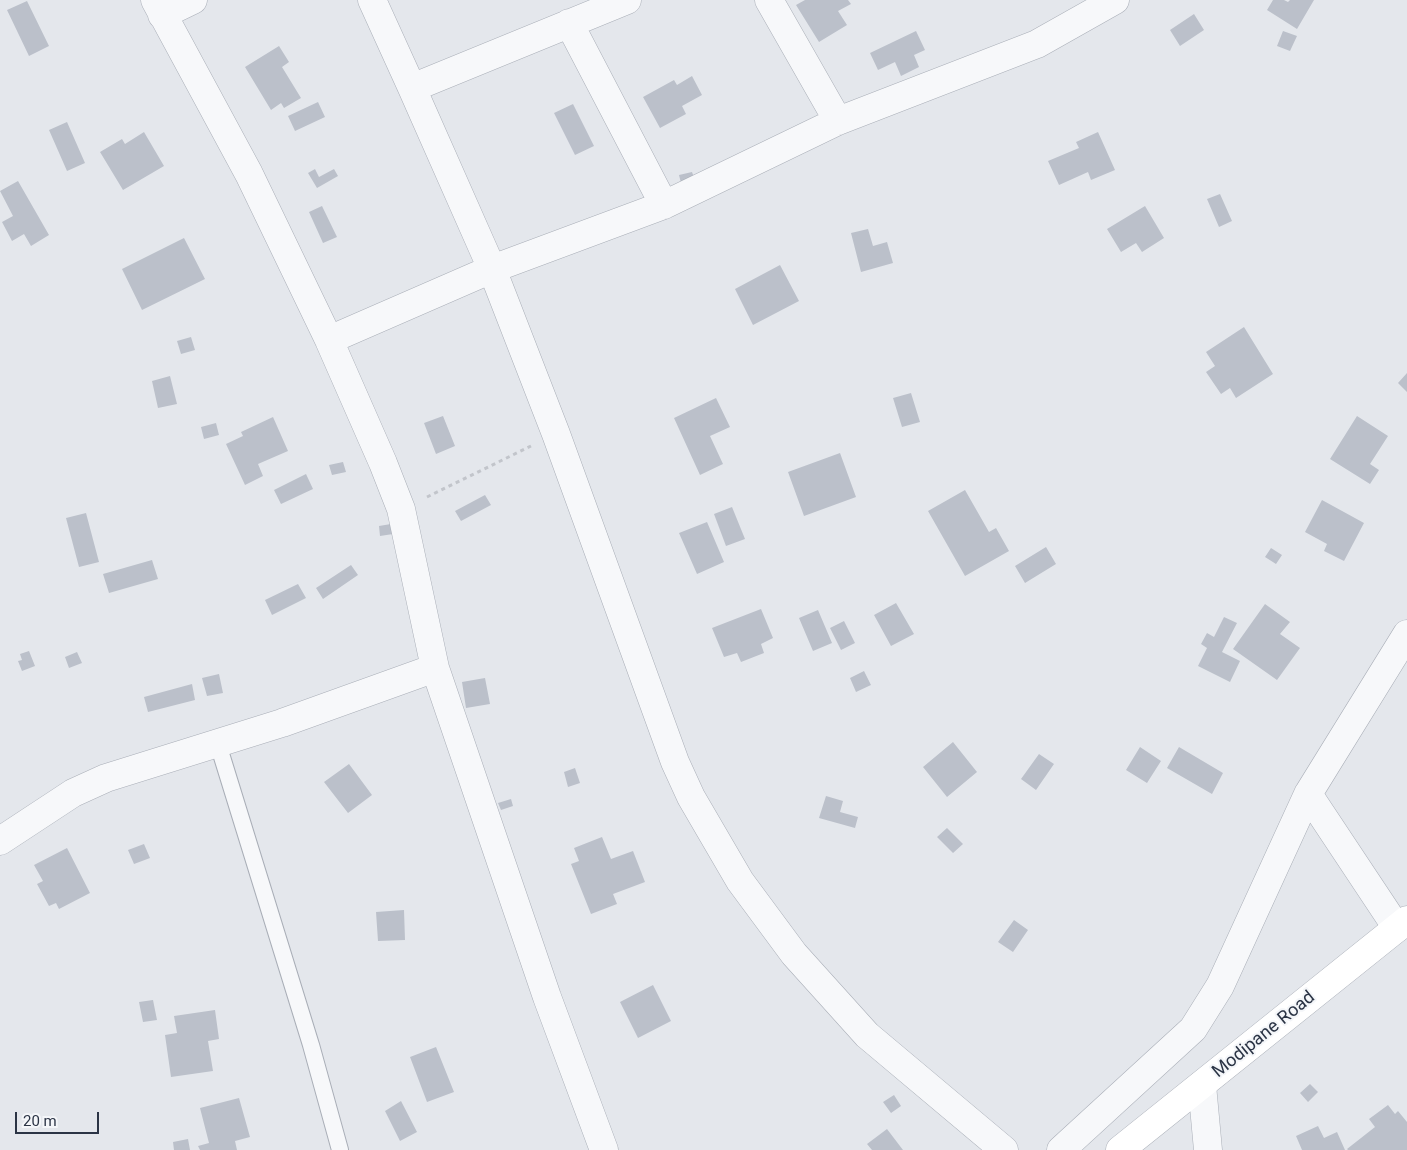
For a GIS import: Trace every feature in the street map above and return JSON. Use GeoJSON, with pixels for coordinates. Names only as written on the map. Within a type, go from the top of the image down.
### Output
{"type":"FeatureCollection","features":[{"type":"Feature","properties":{"kind":"main road","name":"Modipane Road"},"geometry":{"type":"LineString","coordinates":[[1120,1150],[1402,924]]}},
{"type":"Feature","properties":{"kind":"street"},"geometry":{"type":"LineString","coordinates":[[193,0],[158,7],[249,174],[329,340],[383,463],[401,510],[436,668],[547,997],[604,1150]]}},
{"type":"Feature","properties":{"kind":"street"},"geometry":{"type":"LineString","coordinates":[[372,0],[492,269],[556,434],[675,762],[691,797],[740,881],[794,954],[867,1035],[1004,1150]]}},
{"type":"Feature","properties":{"kind":"street"},"geometry":{"type":"LineString","coordinates":[[412,88],[627,0]]}},
{"type":"Feature","properties":{"kind":"street"},"geometry":{"type":"LineString","coordinates":[[769,0],[838,121]]}},
{"type":"Feature","properties":{"kind":"street"},"geometry":{"type":"LineString","coordinates":[[329,340],[492,269],[664,205],[838,121],[1037,44],[1115,0]]}},
{"type":"Feature","properties":{"kind":"street"},"geometry":{"type":"LineString","coordinates":[[569,24],[664,205]]}},
{"type":"Feature","properties":{"kind":"street"},"geometry":{"type":"LineString","coordinates":[[1061,1150],[1193,1029],[1220,986],[1308,794],[1407,634]]}},
{"type":"Feature","properties":{"kind":"street"},"geometry":{"type":"LineString","coordinates":[[0,841],[73,793],[98,782],[218,744],[436,668]]}},
{"type":"Feature","properties":{"kind":"street"},"geometry":{"type":"LineString","coordinates":[[1308,794],[1402,924]]}},
{"type":"Feature","properties":{"kind":"street"},"geometry":{"type":"LineString","coordinates":[[1202,1085],[1208,1150]]}},
{"type":"Feature","properties":{"kind":"lane"},"geometry":{"type":"LineString","coordinates":[[218,744],[311,1046],[340,1150]]}},
{"type":"Feature","properties":{"kind":"path"},"geometry":{"type":"LineString","coordinates":[[401,510],[556,434]]}},
{"type":"Feature","properties":{"kind":"building"},"geometry":{"type":"Polygon","coordinates":[[[805,0],[848,0],[851,4],[838,11],[847,25],[819,42],[796,5],[805,0]]]}},
{"type":"Feature","properties":{"kind":"building"},"geometry":{"type":"Polygon","coordinates":[[[1273,0],[1288,2],[1290,0],[1314,0],[1297,29],[1267,10],[1273,0]]]}},
{"type":"Feature","properties":{"kind":"building"},"geometry":{"type":"Polygon","coordinates":[[[27,1],[49,46],[29,56],[7,10],[27,1]]]}},
{"type":"Feature","properties":{"kind":"building"},"geometry":{"type":"Polygon","coordinates":[[[1194,14],[1204,30],[1180,46],[1170,30],[1194,14]]]}},
{"type":"Feature","properties":{"kind":"building"},"geometry":{"type":"Polygon","coordinates":[[[916,31],[925,50],[914,55],[919,67],[901,76],[895,62],[878,70],[870,53],[916,31]]]}},
{"type":"Feature","properties":{"kind":"building"},"geometry":{"type":"Polygon","coordinates":[[[1283,31],[1297,36],[1290,51],[1277,46],[1283,31]]]}},
{"type":"Feature","properties":{"kind":"building"},"geometry":{"type":"Polygon","coordinates":[[[279,46],[289,62],[282,67],[301,98],[284,108],[281,103],[271,110],[245,67],[279,46]]]}},
{"type":"Feature","properties":{"kind":"building"},"geometry":{"type":"Polygon","coordinates":[[[692,76],[702,95],[682,106],[686,114],[660,128],[643,97],[674,80],[677,85],[692,76]]]}},
{"type":"Feature","properties":{"kind":"building"},"geometry":{"type":"Polygon","coordinates":[[[318,102],[325,117],[295,131],[288,116],[318,102]]]}},
{"type":"Feature","properties":{"kind":"building"},"geometry":{"type":"Polygon","coordinates":[[[573,104],[594,146],[575,155],[554,113],[573,104]]]}},
{"type":"Feature","properties":{"kind":"building"},"geometry":{"type":"Polygon","coordinates":[[[67,122],[85,163],[67,171],[49,130],[67,122]]]}},
{"type":"Feature","properties":{"kind":"building"},"geometry":{"type":"Polygon","coordinates":[[[144,132],[164,166],[123,190],[100,152],[122,139],[125,144],[144,132]]]}},
{"type":"Feature","properties":{"kind":"building"},"geometry":{"type":"Polygon","coordinates":[[[1098,132],[1115,170],[1091,180],[1088,172],[1059,185],[1048,161],[1079,148],[1076,142],[1098,132]]]}},
{"type":"Feature","properties":{"kind":"building"},"geometry":{"type":"Polygon","coordinates":[[[315,169],[319,177],[334,169],[338,176],[317,188],[308,173],[315,169]]]}},
{"type":"Feature","properties":{"kind":"building"},"geometry":{"type":"Polygon","coordinates":[[[692,172],[696,183],[682,187],[679,175],[692,172]]]}},
{"type":"Feature","properties":{"kind":"building"},"geometry":{"type":"Polygon","coordinates":[[[18,181],[49,235],[31,246],[24,234],[12,241],[2,222],[13,216],[0,191],[18,181]]]}},
{"type":"Feature","properties":{"kind":"building"},"geometry":{"type":"Polygon","coordinates":[[[1220,194],[1232,221],[1219,227],[1207,199],[1220,194]]]}},
{"type":"Feature","properties":{"kind":"building"},"geometry":{"type":"Polygon","coordinates":[[[322,206],[337,237],[323,243],[309,212],[322,206]]]}},
{"type":"Feature","properties":{"kind":"building"},"geometry":{"type":"Polygon","coordinates":[[[1145,206],[1164,238],[1142,252],[1136,243],[1121,252],[1107,229],[1145,206]]]}},
{"type":"Feature","properties":{"kind":"building"},"geometry":{"type":"Polygon","coordinates":[[[868,229],[873,246],[887,242],[893,263],[861,272],[851,233],[868,229]]]}},
{"type":"Feature","properties":{"kind":"building"},"geometry":{"type":"Polygon","coordinates":[[[184,238],[205,279],[142,310],[122,269],[184,238]]]}},
{"type":"Feature","properties":{"kind":"building"},"geometry":{"type":"Polygon","coordinates":[[[780,265],[799,301],[753,325],[735,289],[780,265]]]}},
{"type":"Feature","properties":{"kind":"building"},"geometry":{"type":"Polygon","coordinates":[[[1244,327],[1273,374],[1236,398],[1230,388],[1221,394],[1206,372],[1215,366],[1206,352],[1244,327]]]}},
{"type":"Feature","properties":{"kind":"building"},"geometry":{"type":"Polygon","coordinates":[[[191,337],[195,350],[181,354],[177,341],[191,337]]]}},
{"type":"Feature","properties":{"kind":"building"},"geometry":{"type":"Polygon","coordinates":[[[1407,373],[1407,392],[1398,383],[1407,373]]]}},
{"type":"Feature","properties":{"kind":"building"},"geometry":{"type":"Polygon","coordinates":[[[170,376],[177,404],[158,408],[152,381],[170,376]]]}},
{"type":"Feature","properties":{"kind":"building"},"geometry":{"type":"Polygon","coordinates":[[[911,393],[920,422],[902,427],[893,398],[911,393]]]}},
{"type":"Feature","properties":{"kind":"building"},"geometry":{"type":"Polygon","coordinates":[[[716,398],[730,427],[710,436],[723,464],[700,475],[674,418],[716,398]]]}},
{"type":"Feature","properties":{"kind":"building"},"geometry":{"type":"Polygon","coordinates":[[[443,416],[455,446],[436,454],[424,423],[443,416]]]}},
{"type":"Feature","properties":{"kind":"building"},"geometry":{"type":"Polygon","coordinates":[[[1357,416],[1388,436],[1370,464],[1379,470],[1370,484],[1330,459],[1357,416]]]}},
{"type":"Feature","properties":{"kind":"building"},"geometry":{"type":"Polygon","coordinates":[[[273,417],[288,451],[258,464],[263,476],[245,485],[226,444],[243,436],[241,432],[273,417]]]}},
{"type":"Feature","properties":{"kind":"building"},"geometry":{"type":"Polygon","coordinates":[[[216,423],[219,435],[204,439],[201,427],[216,423]]]}},
{"type":"Feature","properties":{"kind":"building"},"geometry":{"type":"Polygon","coordinates":[[[840,453],[856,497],[804,516],[788,472],[840,453]]]}},
{"type":"Feature","properties":{"kind":"building"},"geometry":{"type":"Polygon","coordinates":[[[343,462],[346,472],[332,475],[329,465],[343,462]]]}},
{"type":"Feature","properties":{"kind":"building"},"geometry":{"type":"Polygon","coordinates":[[[306,474],[313,489],[281,504],[274,490],[306,474]]]}},
{"type":"Feature","properties":{"kind":"building"},"geometry":{"type":"Polygon","coordinates":[[[965,490],[989,532],[996,528],[1009,551],[965,576],[928,511],[965,490]]]}},
{"type":"Feature","properties":{"kind":"building"},"geometry":{"type":"Polygon","coordinates":[[[485,495],[491,505],[461,521],[455,511],[485,495]]]}},
{"type":"Feature","properties":{"kind":"building"},"geometry":{"type":"Polygon","coordinates":[[[1322,500],[1364,523],[1344,561],[1324,551],[1327,544],[1305,532],[1322,500]]]}},
{"type":"Feature","properties":{"kind":"building"},"geometry":{"type":"Polygon","coordinates":[[[732,507],[745,539],[726,546],[714,514],[732,507]]]}},
{"type":"Feature","properties":{"kind":"building"},"geometry":{"type":"Polygon","coordinates":[[[86,513],[99,562],[79,567],[66,518],[86,513]]]}},
{"type":"Feature","properties":{"kind":"building"},"geometry":{"type":"Polygon","coordinates":[[[707,522],[724,562],[697,574],[679,533],[707,522]]]}},
{"type":"Feature","properties":{"kind":"building"},"geometry":{"type":"Polygon","coordinates":[[[391,524],[393,534],[380,536],[379,526],[391,524]]]}},
{"type":"Feature","properties":{"kind":"building"},"geometry":{"type":"Polygon","coordinates":[[[1046,547],[1056,564],[1025,583],[1015,566],[1046,547]]]}},
{"type":"Feature","properties":{"kind":"building"},"geometry":{"type":"Polygon","coordinates":[[[1271,548],[1282,555],[1276,564],[1265,557],[1271,548]]]}},
{"type":"Feature","properties":{"kind":"building"},"geometry":{"type":"Polygon","coordinates":[[[152,560],[158,579],[109,593],[103,574],[152,560]]]}},
{"type":"Feature","properties":{"kind":"building"},"geometry":{"type":"Polygon","coordinates":[[[351,565],[358,575],[323,599],[316,588],[351,565]]]}},
{"type":"Feature","properties":{"kind":"building"},"geometry":{"type":"Polygon","coordinates":[[[298,584],[306,598],[272,615],[265,600],[298,584]]]}},
{"type":"Feature","properties":{"kind":"building"},"geometry":{"type":"Polygon","coordinates":[[[896,603],[914,634],[891,646],[874,615],[896,603]]]}},
{"type":"Feature","properties":{"kind":"building"},"geometry":{"type":"Polygon","coordinates":[[[1265,604],[1290,622],[1280,634],[1300,648],[1277,680],[1233,649],[1265,604]]]}},
{"type":"Feature","properties":{"kind":"building"},"geometry":{"type":"Polygon","coordinates":[[[761,609],[773,638],[761,644],[764,653],[741,662],[737,653],[724,657],[712,628],[761,609]]]}},
{"type":"Feature","properties":{"kind":"building"},"geometry":{"type":"Polygon","coordinates":[[[818,610],[832,643],[813,651],[799,618],[818,610]]]}},
{"type":"Feature","properties":{"kind":"building"},"geometry":{"type":"Polygon","coordinates":[[[1224,617],[1237,623],[1222,652],[1240,661],[1230,682],[1198,666],[1207,648],[1201,644],[1207,633],[1214,637],[1224,617]]]}},
{"type":"Feature","properties":{"kind":"building"},"geometry":{"type":"Polygon","coordinates":[[[844,621],[855,643],[841,650],[830,628],[844,621]]]}},
{"type":"Feature","properties":{"kind":"building"},"geometry":{"type":"Polygon","coordinates":[[[29,651],[35,666],[22,671],[18,661],[22,660],[20,654],[29,651]]]}},
{"type":"Feature","properties":{"kind":"building"},"geometry":{"type":"Polygon","coordinates":[[[77,652],[82,663],[69,668],[65,657],[77,652]]]}},
{"type":"Feature","properties":{"kind":"building"},"geometry":{"type":"Polygon","coordinates":[[[864,671],[871,685],[856,692],[850,678],[864,671]]]}},
{"type":"Feature","properties":{"kind":"building"},"geometry":{"type":"Polygon","coordinates":[[[219,674],[223,693],[207,696],[202,678],[219,674]]]}},
{"type":"Feature","properties":{"kind":"building"},"geometry":{"type":"Polygon","coordinates":[[[485,678],[490,704],[466,708],[462,682],[485,678]]]}},
{"type":"Feature","properties":{"kind":"building"},"geometry":{"type":"Polygon","coordinates":[[[192,684],[195,700],[148,712],[144,697],[192,684]]]}},
{"type":"Feature","properties":{"kind":"building"},"geometry":{"type":"Polygon","coordinates":[[[953,742],[977,772],[947,797],[923,767],[953,742]]]}},
{"type":"Feature","properties":{"kind":"building"},"geometry":{"type":"Polygon","coordinates":[[[1140,747],[1161,761],[1147,783],[1126,770],[1140,747]]]}},
{"type":"Feature","properties":{"kind":"building"},"geometry":{"type":"Polygon","coordinates":[[[1179,747],[1223,773],[1212,794],[1167,768],[1179,747]]]}},
{"type":"Feature","properties":{"kind":"building"},"geometry":{"type":"Polygon","coordinates":[[[1039,754],[1054,764],[1036,790],[1021,779],[1039,754]]]}},
{"type":"Feature","properties":{"kind":"building"},"geometry":{"type":"Polygon","coordinates":[[[349,764],[372,795],[348,813],[324,782],[349,764]]]}},
{"type":"Feature","properties":{"kind":"building"},"geometry":{"type":"Polygon","coordinates":[[[575,768],[580,783],[568,787],[564,772],[575,768]]]}},
{"type":"Feature","properties":{"kind":"building"},"geometry":{"type":"Polygon","coordinates":[[[826,796],[843,801],[840,812],[858,817],[855,828],[819,818],[826,796]]]}},
{"type":"Feature","properties":{"kind":"building"},"geometry":{"type":"Polygon","coordinates":[[[511,799],[513,806],[501,810],[498,803],[511,799]]]}},
{"type":"Feature","properties":{"kind":"building"},"geometry":{"type":"Polygon","coordinates":[[[947,828],[963,844],[953,853],[937,837],[947,828]]]}},
{"type":"Feature","properties":{"kind":"building"},"geometry":{"type":"Polygon","coordinates":[[[602,837],[611,859],[633,851],[645,882],[613,894],[617,904],[591,914],[571,864],[579,861],[574,848],[602,837]]]}},
{"type":"Feature","properties":{"kind":"building"},"geometry":{"type":"Polygon","coordinates":[[[144,844],[150,858],[134,864],[128,850],[144,844]]]}},
{"type":"Feature","properties":{"kind":"building"},"geometry":{"type":"Polygon","coordinates":[[[67,848],[90,893],[59,909],[56,903],[49,906],[37,884],[43,881],[34,865],[67,848]]]}},
{"type":"Feature","properties":{"kind":"building"},"geometry":{"type":"Polygon","coordinates":[[[404,910],[405,940],[378,941],[376,912],[404,910]]]}},
{"type":"Feature","properties":{"kind":"building"},"geometry":{"type":"Polygon","coordinates":[[[1014,920],[1028,930],[1013,952],[998,942],[1014,920]]]}},
{"type":"Feature","properties":{"kind":"building"},"geometry":{"type":"Polygon","coordinates":[[[653,985],[671,1021],[638,1038],[620,1002],[653,985]]]}},
{"type":"Feature","properties":{"kind":"building"},"geometry":{"type":"Polygon","coordinates":[[[153,1000],[157,1020],[143,1022],[139,1002],[153,1000]]]}},
{"type":"Feature","properties":{"kind":"building"},"geometry":{"type":"Polygon","coordinates":[[[215,1010],[219,1039],[208,1041],[213,1071],[171,1077],[165,1035],[177,1033],[174,1016],[215,1010]]]}},
{"type":"Feature","properties":{"kind":"building"},"geometry":{"type":"Polygon","coordinates":[[[436,1047],[454,1092],[427,1102],[410,1057],[436,1047]]]}},
{"type":"Feature","properties":{"kind":"building"},"geometry":{"type":"Polygon","coordinates":[[[1310,1084],[1318,1092],[1308,1102],[1300,1093],[1310,1084]]]}},
{"type":"Feature","properties":{"kind":"building"},"geometry":{"type":"Polygon","coordinates":[[[894,1095],[901,1106],[891,1113],[883,1102],[894,1095]]]}},
{"type":"Feature","properties":{"kind":"building"},"geometry":{"type":"Polygon","coordinates":[[[239,1098],[250,1137],[235,1141],[237,1150],[200,1150],[198,1146],[209,1143],[200,1108],[239,1098]]]}},
{"type":"Feature","properties":{"kind":"building"},"geometry":{"type":"Polygon","coordinates":[[[401,1101],[417,1132],[400,1141],[385,1111],[401,1101]]]}},
{"type":"Feature","properties":{"kind":"building"},"geometry":{"type":"Polygon","coordinates":[[[1388,1105],[1395,1114],[1398,1111],[1407,1122],[1407,1150],[1348,1150],[1375,1127],[1369,1119],[1388,1105]]]}},
{"type":"Feature","properties":{"kind":"building"},"geometry":{"type":"Polygon","coordinates":[[[1318,1126],[1324,1138],[1337,1132],[1345,1150],[1302,1150],[1296,1136],[1318,1126]]]}},
{"type":"Feature","properties":{"kind":"building"},"geometry":{"type":"Polygon","coordinates":[[[887,1129],[903,1150],[872,1150],[867,1144],[887,1129]]]}},
{"type":"Feature","properties":{"kind":"building"},"geometry":{"type":"Polygon","coordinates":[[[188,1139],[190,1150],[174,1150],[173,1142],[188,1139]]]}}]}
